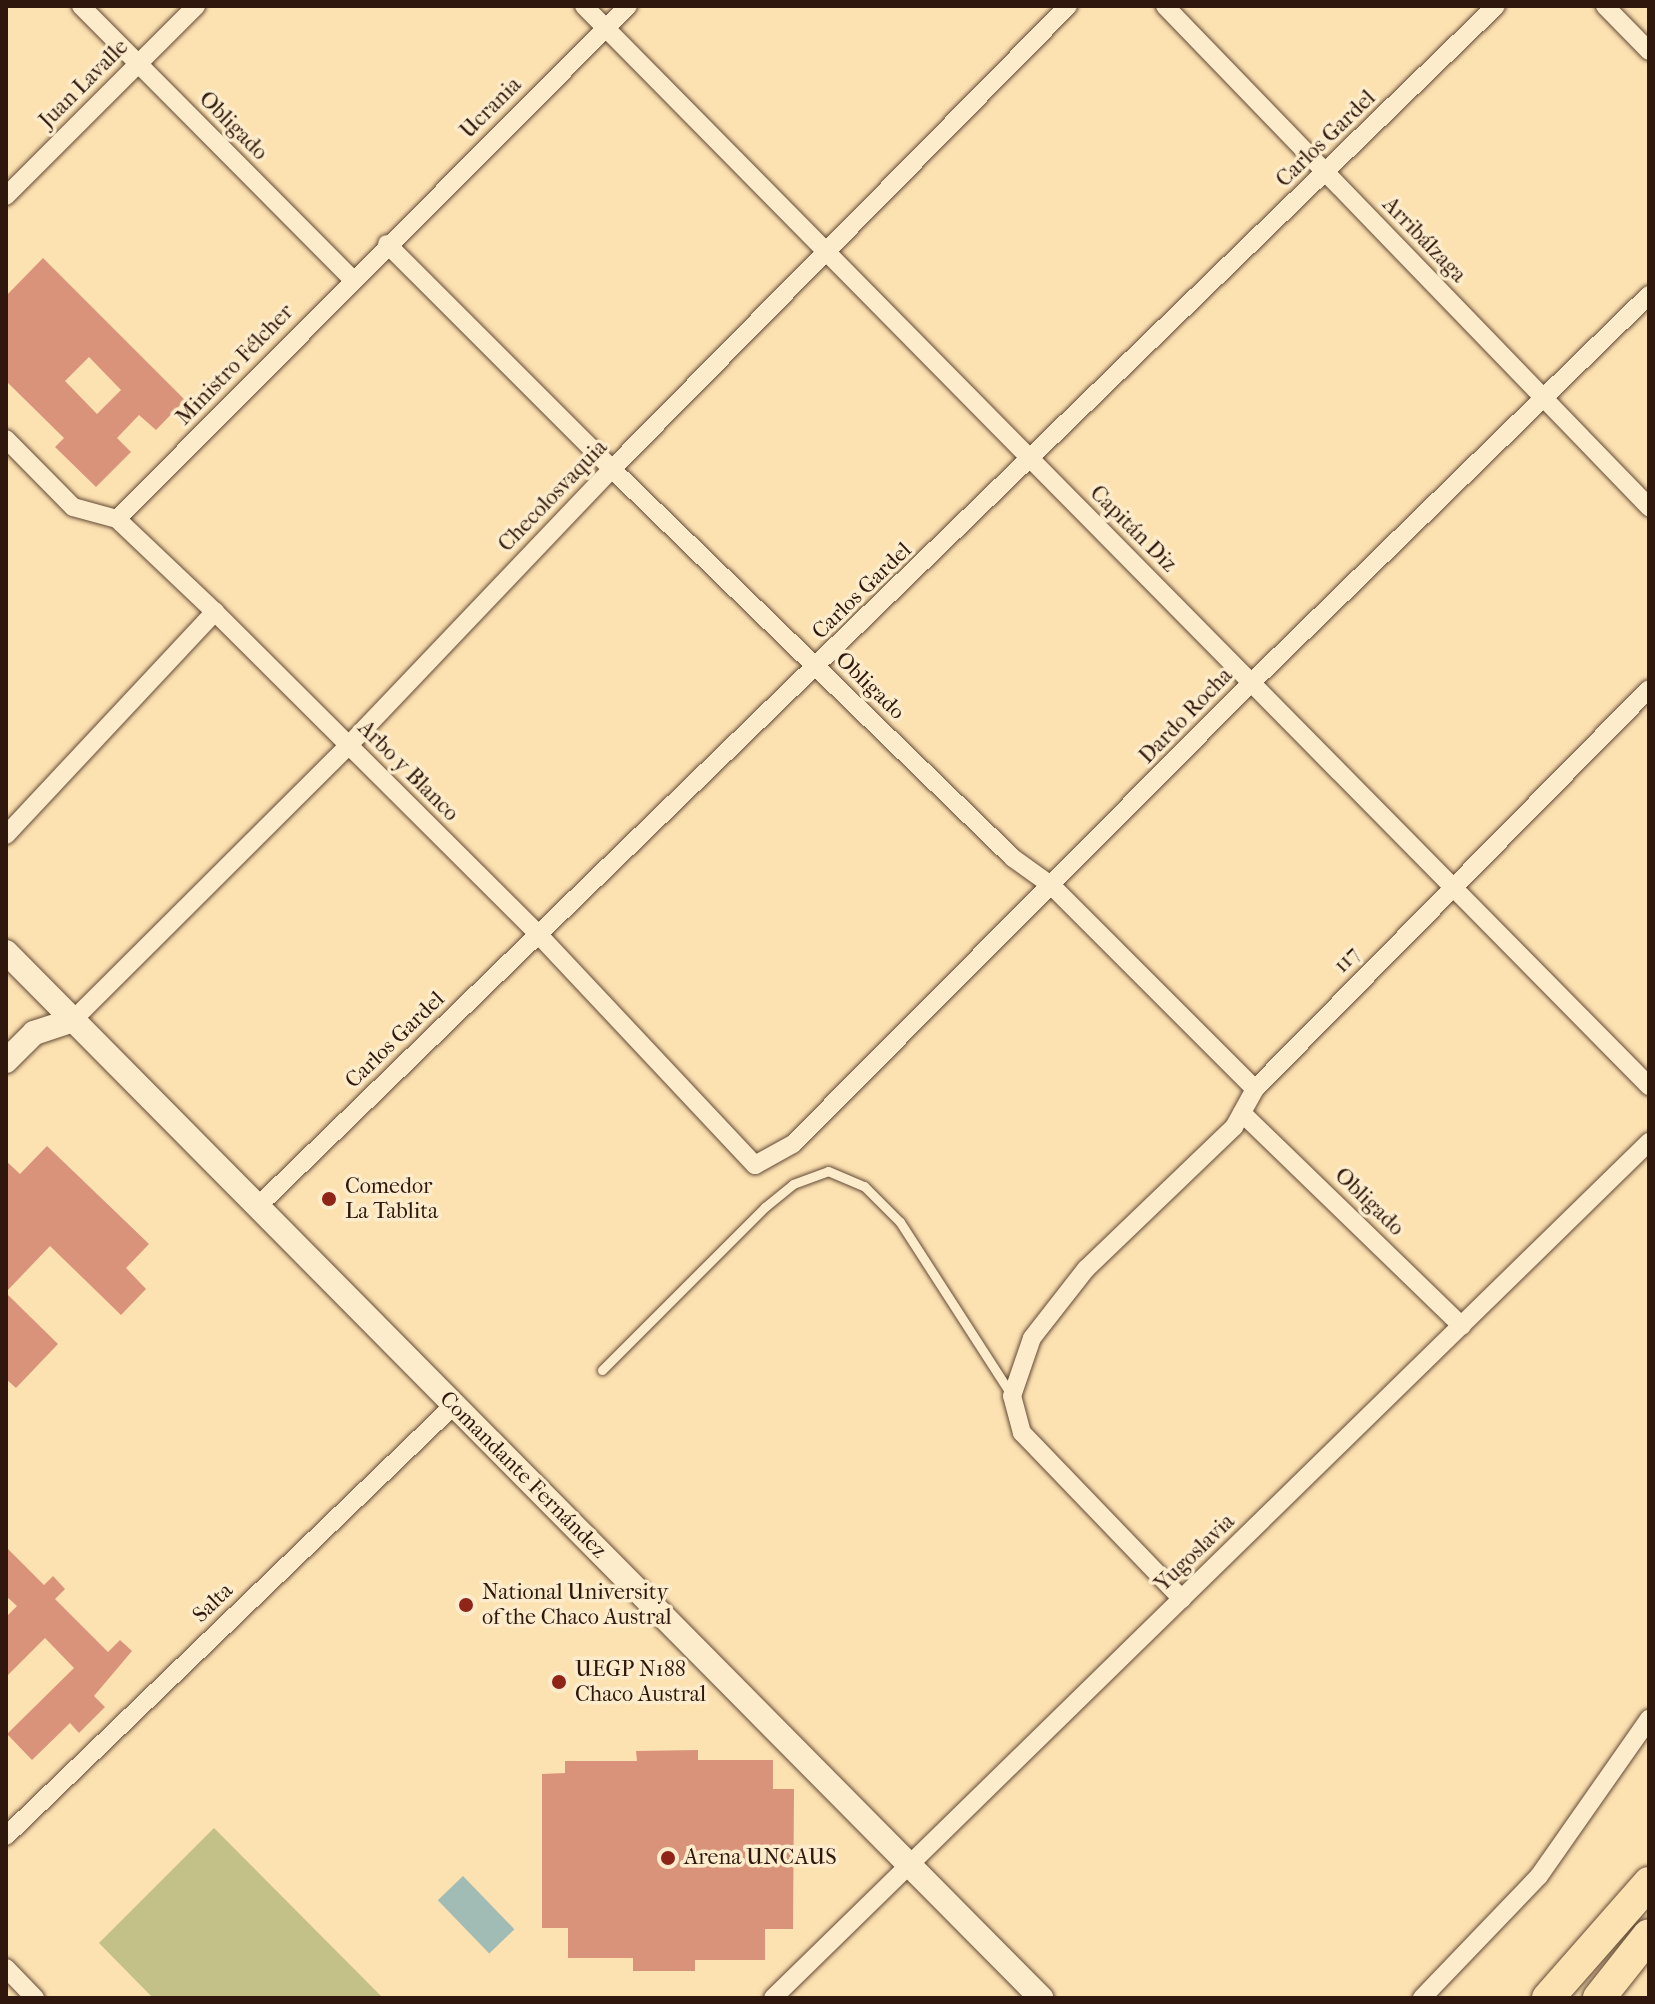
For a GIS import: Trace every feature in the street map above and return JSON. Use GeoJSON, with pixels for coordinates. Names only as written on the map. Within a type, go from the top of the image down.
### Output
{"type":"FeatureCollection","features":[{"type":"Feature","properties":{"kind":"highway"},"geometry":{"type":"LineString","coordinates":[[1548,1998],[1649,1883]]}},
{"type":"Feature","properties":{"kind":"highway"},"geometry":{"type":"LineString","coordinates":[[1599,1998],[1649,1935]]}},
{"type":"Feature","properties":{"kind":"main road","name":"Comandante Fernández"},"geometry":{"type":"LineString","coordinates":[[6,952],[1041,1998]]}},
{"type":"Feature","properties":{"kind":"main road"},"geometry":{"type":"LineString","coordinates":[[6,1061],[34,1033],[73,1020]]}},
{"type":"Feature","properties":{"kind":"street","name":"Obligado"},"geometry":{"type":"LineString","coordinates":[[81,6],[352,279]]}},
{"type":"Feature","properties":{"kind":"street","name":"Juan Lavalle"},"geometry":{"type":"LineString","coordinates":[[6,196],[196,6]]}},
{"type":"Feature","properties":{"kind":"street","name":"Capitán Diz"},"geometry":{"type":"LineString","coordinates":[[584,6],[1649,1086]]}},
{"type":"Feature","properties":{"kind":"street","name":"Ucrania"},"geometry":{"type":"LineString","coordinates":[[387,244],[628,6]]}},
{"type":"Feature","properties":{"kind":"street","name":"Checolosvaquia"},"geometry":{"type":"LineString","coordinates":[[73,1020],[348,746],[825,250],[1068,6]]}},
{"type":"Feature","properties":{"kind":"street","name":"Arribálzaga"},"geometry":{"type":"LineString","coordinates":[[1165,6],[1649,507]]}},
{"type":"Feature","properties":{"kind":"street","name":"Carlos Gardel"},"geometry":{"type":"LineString","coordinates":[[258,1206],[817,668],[1496,6]]}},
{"type":"Feature","properties":{"kind":"street"},"geometry":{"type":"LineString","coordinates":[[1605,6],[1649,51]]}},
{"type":"Feature","properties":{"kind":"street","name":"Obligado"},"geometry":{"type":"LineString","coordinates":[[387,244],[612,469],[1013,858],[1052,886],[1255,1089]]}},
{"type":"Feature","properties":{"kind":"street","name":"Ministro Félcher"},"geometry":{"type":"LineString","coordinates":[[117,519],[387,244]]}},
{"type":"Feature","properties":{"kind":"street","name":"Dardo Rocha"},"geometry":{"type":"LineString","coordinates":[[755,1165],[793,1144],[1251,683],[1545,401],[1649,295]]}},
{"type":"Feature","properties":{"kind":"street","name":"Arbo y Blanco"},"geometry":{"type":"LineString","coordinates":[[6,439],[73,507],[117,519],[215,612],[538,934],[755,1165]]}},
{"type":"Feature","properties":{"kind":"street"},"geometry":{"type":"LineString","coordinates":[[6,835],[215,612]]}},
{"type":"Feature","properties":{"kind":"street","name":"117"},"geometry":{"type":"LineString","coordinates":[[1012,1396],[1032,1338],[1086,1269],[1234,1127],[1255,1089],[1649,689]]}},
{"type":"Feature","properties":{"kind":"street","name":"Obligado"},"geometry":{"type":"LineString","coordinates":[[1242,1113],[1462,1326]]}},
{"type":"Feature","properties":{"kind":"street","name":"Yugoslavia"},"geometry":{"type":"LineString","coordinates":[[773,1998],[1649,1142]]}},
{"type":"Feature","properties":{"kind":"street"},"geometry":{"type":"LineString","coordinates":[[1012,1396],[1022,1433],[1182,1599]]}},
{"type":"Feature","properties":{"kind":"street","name":"Salta"},"geometry":{"type":"LineString","coordinates":[[6,1836],[454,1405]]}},
{"type":"Feature","properties":{"kind":"street"},"geometry":{"type":"LineString","coordinates":[[1422,1998],[1539,1876],[1649,1719]]}},
{"type":"Feature","properties":{"kind":"street"},"geometry":{"type":"LineString","coordinates":[[6,1968],[35,1998]]}},
{"type":"Feature","properties":{"kind":"lane"},"geometry":{"type":"LineString","coordinates":[[602,1370],[765,1207],[793,1184],[828,1171],[864,1186],[900,1222],[1012,1396]]}},
{"type":"Feature","properties":{"kind":"shaded area"},"geometry":{"type":"Polygon","coordinates":[[[214,1828],[383,1998],[153,1998],[99,1943],[214,1828]]]}},
{"type":"Feature","properties":{"kind":"water"},"geometry":{"type":"Polygon","coordinates":[[[463,1876],[514,1929],[489,1954],[438,1900],[463,1876]]]}},
{"type":"Feature","properties":{"kind":"building"},"geometry":{"type":"Polygon","coordinates":[[[43,258],[185,400],[156,430],[139,415],[117,438],[131,452],[96,487],[55,447],[64,438],[6,381],[6,296],[43,258]],[[89,357],[65,381],[97,414],[121,390],[89,357]]]}},
{"type":"Feature","properties":{"kind":"building"},"geometry":{"type":"Polygon","coordinates":[[[47,1146],[149,1244],[126,1268],[146,1289],[121,1315],[50,1246],[6,1292],[6,1161],[20,1174],[47,1146]]]}},
{"type":"Feature","properties":{"kind":"building"},"geometry":{"type":"Polygon","coordinates":[[[6,1293],[58,1344],[16,1388],[6,1379],[6,1293]]]}},
{"type":"Feature","properties":{"kind":"building"},"geometry":{"type":"Polygon","coordinates":[[[6,1547],[44,1585],[53,1576],[65,1589],[55,1599],[108,1652],[120,1640],[132,1651],[94,1696],[105,1707],[79,1733],[70,1723],[32,1760],[7,1734],[74,1668],[45,1638],[6,1677],[6,1617],[17,1606],[6,1596],[6,1547]]]}},
{"type":"Feature","properties":{"kind":"building","name":"Arena UNCAUS"},"geometry":{"type":"Polygon","coordinates":[[[698,1750],[698,1760],[773,1760],[773,1789],[794,1789],[793,1929],[765,1929],[765,1960],[695,1960],[695,1971],[633,1971],[633,1958],[568,1958],[568,1928],[542,1928],[542,1774],[565,1773],[565,1761],[637,1761],[636,1751],[698,1750]]]}},
{"type":"Feature","properties":{"kind":"place","name":"Comedor La Tablita"},"geometry":{"type":"Point","coordinates":[329,1199]}},
{"type":"Feature","properties":{"kind":"place","name":"National University of the Chaco Austral"},"geometry":{"type":"Point","coordinates":[466,1605]}},
{"type":"Feature","properties":{"kind":"place","name":"UEGP N188 Chaco Austral"},"geometry":{"type":"Point","coordinates":[559,1682]}},
{"type":"Feature","properties":{"kind":"place","name":"Arena UNCAUS"},"geometry":{"type":"Point","coordinates":[668,1858]}}]}
